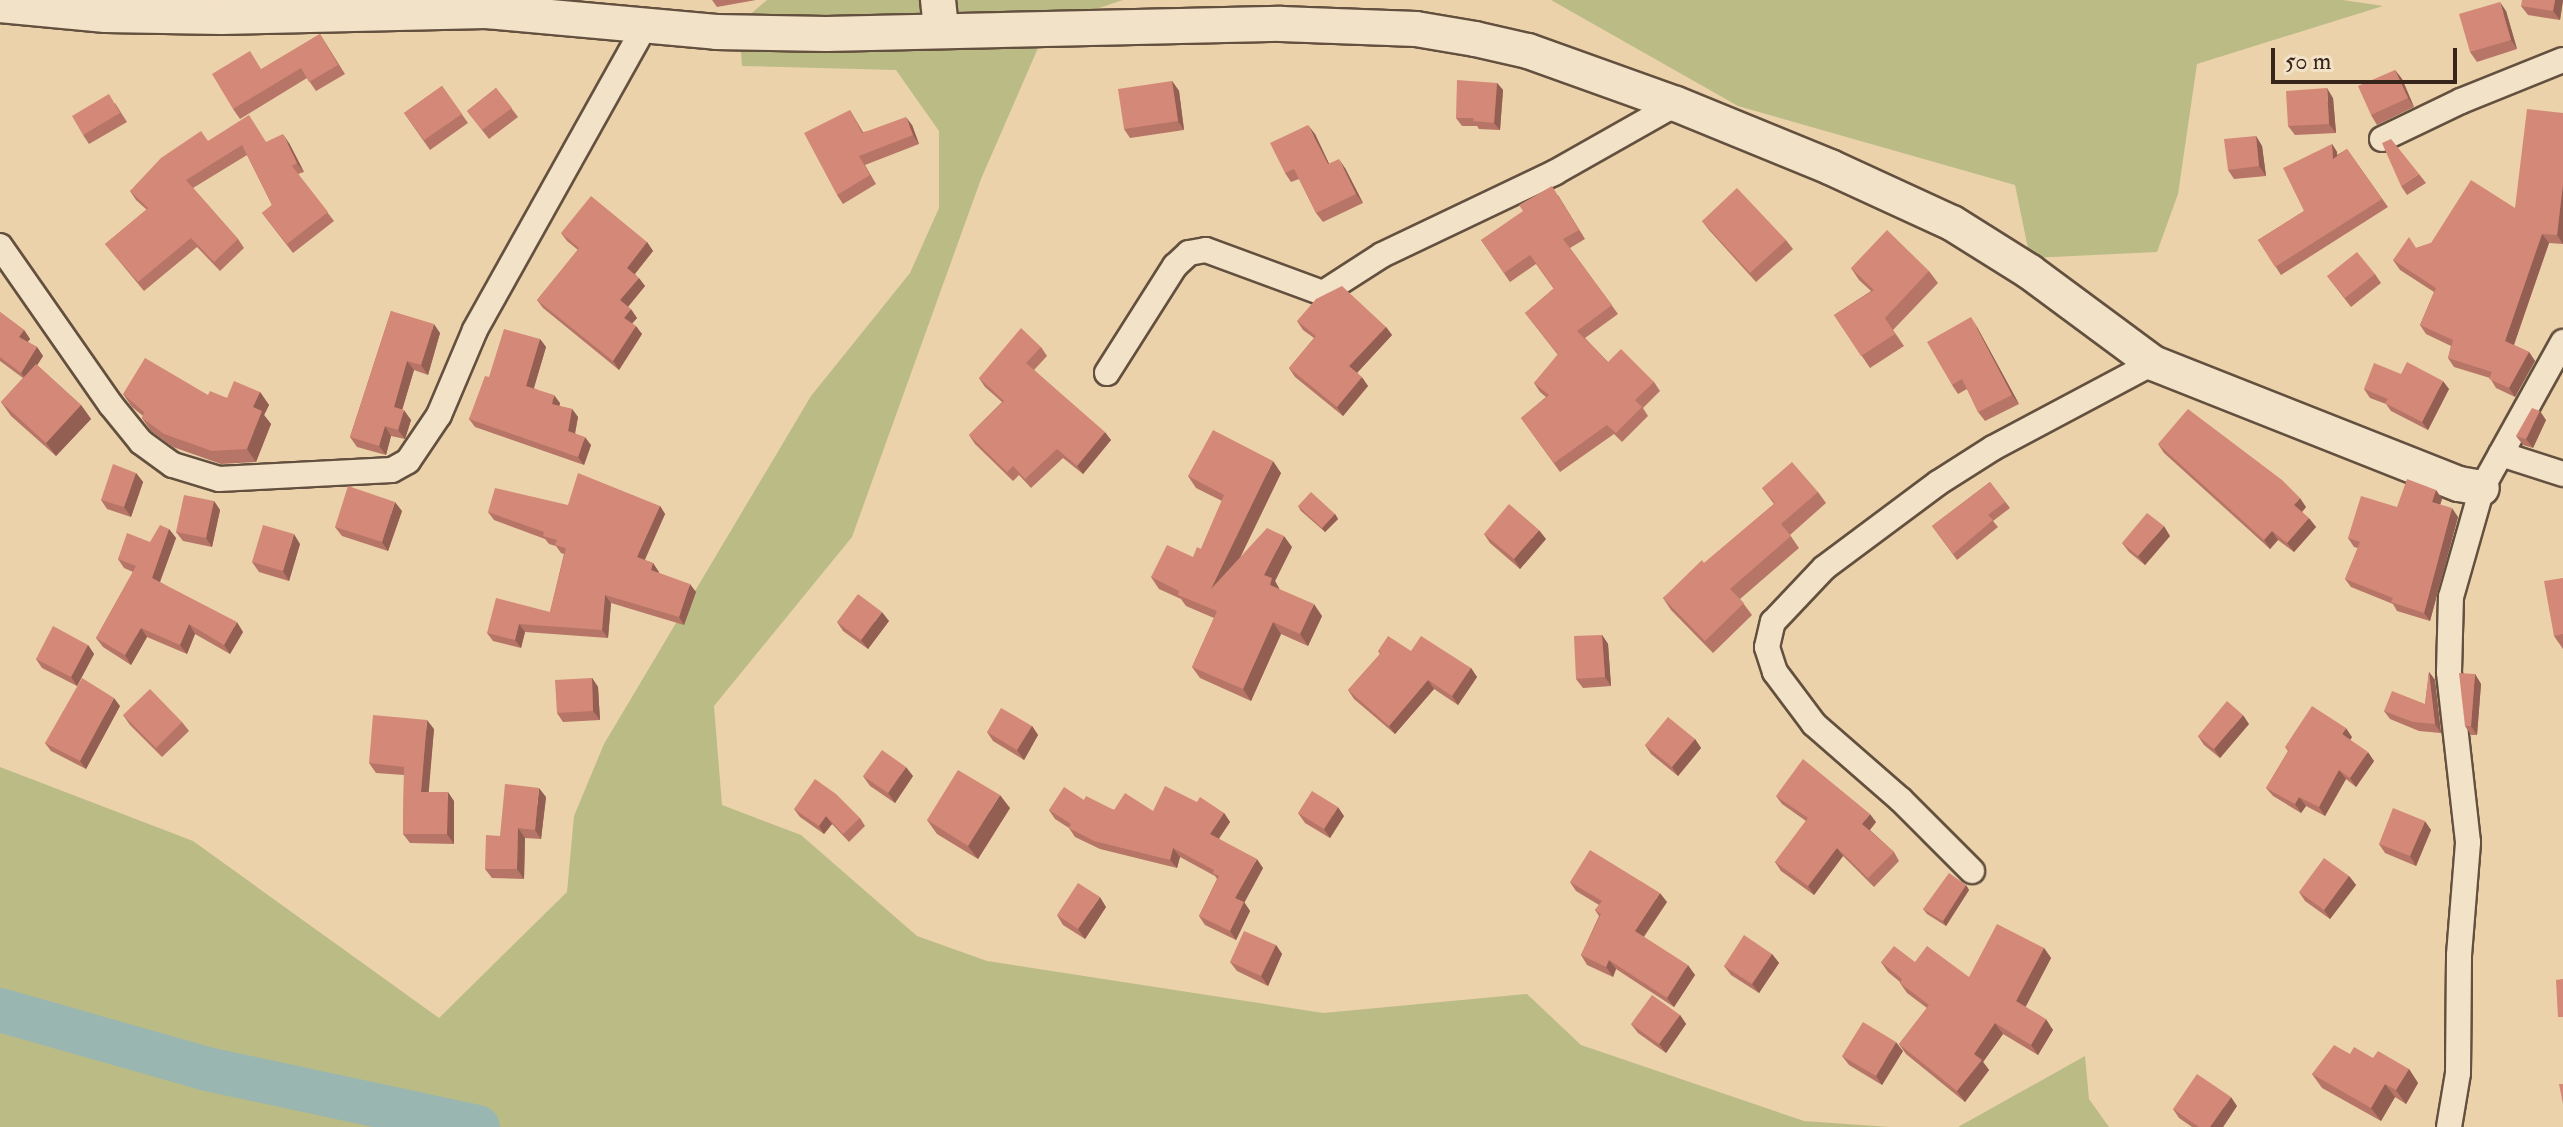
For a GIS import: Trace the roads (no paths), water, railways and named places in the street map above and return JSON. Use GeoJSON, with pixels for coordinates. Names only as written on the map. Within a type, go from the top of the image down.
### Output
{"type":"FeatureCollection","features":[{"type":"Feature","properties":{"kind":"street"},"geometry":{"type":"LineString","coordinates":[[0,5],[106,15],[221,17],[486,11],[645,26],[826,34],[940,15],[1416,29],[1528,51],[1676,104],[1830,167],[1952,223],[2030,272],[2153,363],[2459,484],[2482,488]]}},
{"type":"Feature","properties":{"kind":"street"},"geometry":{"type":"LineString","coordinates":[[0,246],[111,405],[141,442],[173,465],[219,479],[392,470],[408,461],[439,415],[475,330],[645,26]]}},
{"type":"Feature","properties":{"kind":"street"},"geometry":{"type":"LineString","coordinates":[[2382,139],[2461,101],[2563,60]]}},
{"type":"Feature","properties":{"kind":"street"},"geometry":{"type":"LineString","coordinates":[[1107,373],[1175,266],[1189,253],[1206,250],[1323,293],[1382,255],[1554,173],[1676,104]]}},
{"type":"Feature","properties":{"kind":"street"},"geometry":{"type":"LineString","coordinates":[[2449,1127],[2458,1073],[2459,955],[2468,842],[2449,672],[2451,597],[2482,488],[2563,342]]}},
{"type":"Feature","properties":{"kind":"street"},"geometry":{"type":"LineString","coordinates":[[1972,871],[1901,800],[1814,724],[1775,672],[1767,647],[1773,622],[1824,568],[1938,483],[1993,448],[2153,363]]}},
{"type":"Feature","properties":{"kind":"street"},"geometry":{"type":"LineString","coordinates":[[2501,454],[2563,474]]}},
{"type":"Feature","properties":{"kind":"waterway"},"geometry":{"type":"LineString","coordinates":[[0,1010],[207,1069],[478,1127]]}}]}
